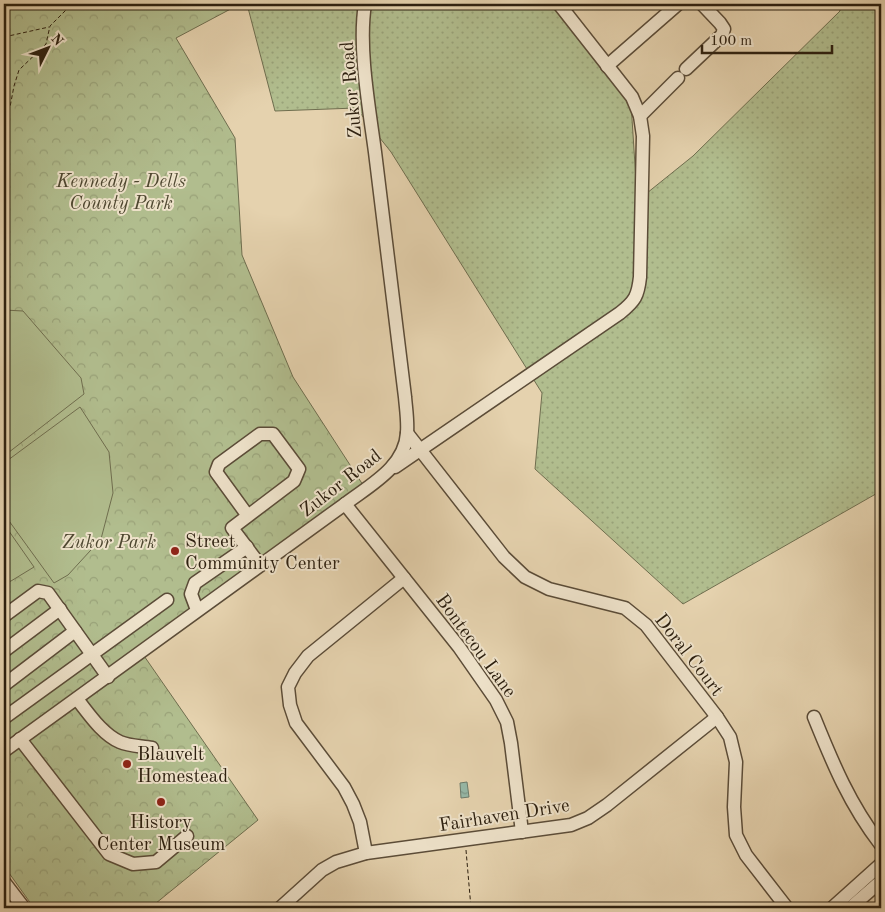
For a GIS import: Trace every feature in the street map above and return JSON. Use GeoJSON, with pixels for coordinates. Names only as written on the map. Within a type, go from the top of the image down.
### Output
{"type":"FeatureCollection","features":[{"type":"Feature","properties":{"kind":"street","name":"Zukor Road"},"geometry":{"type":"LineString","coordinates":[[4,751],[387,473],[398,460],[404,448],[407,433],[405,397],[364,48],[365,4]]}},
{"type":"Feature","properties":{"kind":"street"},"geometry":{"type":"LineString","coordinates":[[387,473],[631,304],[638,293],[643,136],[640,116],[632,97],[559,4]]}},
{"type":"Feature","properties":{"kind":"street"},"geometry":{"type":"LineString","coordinates":[[607,66],[678,4]]}},
{"type":"Feature","properties":{"kind":"street"},"geometry":{"type":"LineString","coordinates":[[640,116],[722,35],[724,29],[702,4]]}},
{"type":"Feature","properties":{"kind":"street","name":"Doral Court"},"geometry":{"type":"LineString","coordinates":[[407,433],[504,557],[525,577],[549,589],[625,608],[646,625],[717,717],[730,737],[736,762],[734,807],[736,834],[746,856],[788,908]]}},
{"type":"Feature","properties":{"kind":"street"},"geometry":{"type":"LineString","coordinates":[[248,516],[216,472],[219,464],[260,434],[273,434],[299,469],[294,481],[248,516],[232,528],[260,565]]}},
{"type":"Feature","properties":{"kind":"street","name":"Bontecou Lane"},"geometry":{"type":"LineString","coordinates":[[345,504],[459,647],[496,700],[507,722],[512,743],[522,832]]}},
{"type":"Feature","properties":{"kind":"street"},"geometry":{"type":"LineString","coordinates":[[198,610],[191,594],[195,583],[247,547]]}},
{"type":"Feature","properties":{"kind":"street"},"geometry":{"type":"LineString","coordinates":[[366,853],[360,822],[353,804],[344,787],[296,723],[290,705],[288,688],[295,673],[308,656],[404,578]]}},
{"type":"Feature","properties":{"kind":"street"},"geometry":{"type":"LineString","coordinates":[[4,616],[38,590],[48,593],[108,676]]}},
{"type":"Feature","properties":{"kind":"street"},"geometry":{"type":"LineString","coordinates":[[4,718],[167,600]]}},
{"type":"Feature","properties":{"kind":"street"},"geometry":{"type":"LineString","coordinates":[[4,651],[60,609]]}},
{"type":"Feature","properties":{"kind":"street"},"geometry":{"type":"LineString","coordinates":[[4,685],[75,631]]}},
{"type":"Feature","properties":{"kind":"street"},"geometry":{"type":"LineString","coordinates":[[77,699],[100,727],[111,737],[131,745],[152,748]]}},
{"type":"Feature","properties":{"kind":"street","name":"Fairhaven Drive"},"geometry":{"type":"LineString","coordinates":[[280,908],[322,870],[336,862],[366,853],[571,825],[588,818],[717,717]]}},
{"type":"Feature","properties":{"kind":"street"},"geometry":{"type":"LineString","coordinates":[[814,717],[852,804],[881,846]]}},
{"type":"Feature","properties":{"kind":"street"},"geometry":{"type":"LineString","coordinates":[[20,739],[109,854],[133,864],[156,862],[187,836]]}},
{"type":"Feature","properties":{"kind":"street"},"geometry":{"type":"LineString","coordinates":[[832,908],[881,864]]}},
{"type":"Feature","properties":{"kind":"street"},"geometry":{"type":"LineString","coordinates":[[850,908],[881,880]]}},
{"type":"Feature","properties":{"kind":"street"},"geometry":{"type":"LineString","coordinates":[[4,882],[24,908]]}},
{"type":"Feature","properties":{"kind":"path"},"geometry":{"type":"LineString","coordinates":[[4,37],[50,26],[72,4]]}},
{"type":"Feature","properties":{"kind":"path"},"geometry":{"type":"LineString","coordinates":[[4,124],[19,70],[46,44],[50,26]]}},
{"type":"Feature","properties":{"kind":"path"},"geometry":{"type":"LineString","coordinates":[[465,840],[471,908]]}},
{"type":"Feature","properties":{"kind":"green space"},"geometry":{"type":"Polygon","coordinates":[[[4,4],[240,4],[176,38],[235,138],[242,255],[293,377],[363,485],[4,749],[4,4]]]}},
{"type":"Feature","properties":{"kind":"green space"},"geometry":{"type":"Polygon","coordinates":[[[247,4],[555,4],[631,103],[636,181],[647,193],[693,156],[840,11],[839,4],[881,4],[881,491],[683,604],[535,469],[542,393],[391,152],[356,108],[275,111],[247,4]]]}},
{"type":"Feature","properties":{"kind":"green space"},"geometry":{"type":"Polygon","coordinates":[[[4,310],[23,311],[81,378],[84,394],[4,456],[4,310]]]}},
{"type":"Feature","properties":{"kind":"green space"},"geometry":{"type":"Polygon","coordinates":[[[80,407],[109,452],[113,493],[101,539],[68,575],[54,583],[4,514],[4,463],[80,407]]]}},
{"type":"Feature","properties":{"kind":"green space"},"geometry":{"type":"Polygon","coordinates":[[[4,524],[34,567],[11,581],[4,583],[4,524]]]}},
{"type":"Feature","properties":{"kind":"green space"},"geometry":{"type":"Polygon","coordinates":[[[142,653],[258,820],[150,908],[34,908],[4,866],[4,756],[142,653]]]}},
{"type":"Feature","properties":{"kind":"water"},"geometry":{"type":"Polygon","coordinates":[[[467,782],[469,797],[461,798],[460,783],[467,782]]]}},
{"type":"Feature","properties":{"kind":"place","name":"Street Community Center"},"geometry":{"type":"Point","coordinates":[175,551]}},
{"type":"Feature","properties":{"kind":"place","name":"Blauvelt Homestead"},"geometry":{"type":"Point","coordinates":[127,764]}},
{"type":"Feature","properties":{"kind":"place","name":"History Center Museum"},"geometry":{"type":"Point","coordinates":[161,802]}},
{"type":"Feature","properties":{"kind":"park label","name":"Kennedy - Dells County Park"},"geometry":{"type":"Point","coordinates":[121,191]}},
{"type":"Feature","properties":{"kind":"park label","name":"Zukor Park"},"geometry":{"type":"Point","coordinates":[109,541]}}]}
